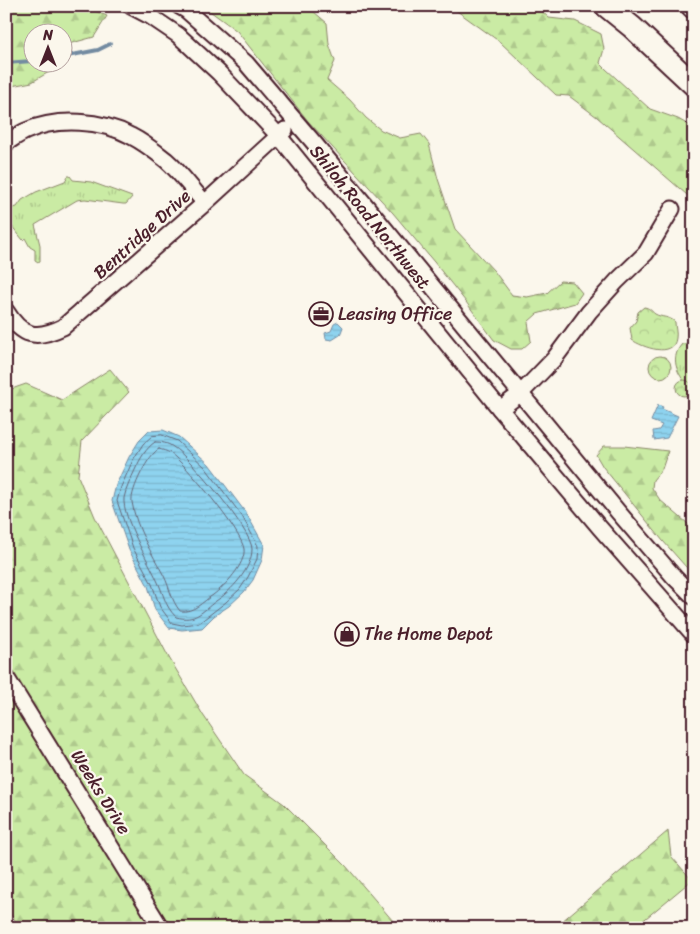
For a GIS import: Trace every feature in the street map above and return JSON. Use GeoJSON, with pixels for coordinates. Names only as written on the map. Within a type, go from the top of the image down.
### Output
{"type":"FeatureCollection","features":[{"type":"Feature","properties":{"kind":"highway"},"geometry":{"type":"LineString","coordinates":[[606,6],[694,85]]}},
{"type":"Feature","properties":{"kind":"street","name":"Shiloh Road Northwest"},"geometry":{"type":"LineString","coordinates":[[131,6],[178,35],[219,73],[278,135],[500,409],[600,528],[694,635]]}},
{"type":"Feature","properties":{"kind":"street","name":"Shiloh Road Northwest"},"geometry":{"type":"LineString","coordinates":[[179,6],[194,16],[246,63],[646,545],[694,597]]}},
{"type":"Feature","properties":{"kind":"street","name":"Bentridge Drive"},"geometry":{"type":"LineString","coordinates":[[6,311],[21,330],[36,335],[49,334],[63,327],[295,120]]}},
{"type":"Feature","properties":{"kind":"street"},"geometry":{"type":"LineString","coordinates":[[6,143],[26,131],[47,125],[70,123],[98,124],[132,136],[166,161],[205,202]]}},
{"type":"Feature","properties":{"kind":"street"},"geometry":{"type":"LineString","coordinates":[[500,409],[521,393],[554,359],[582,322],[597,318],[615,294],[618,281],[646,253],[672,210]]}},
{"type":"Feature","properties":{"kind":"street","name":"Weeks Drive"},"geometry":{"type":"LineString","coordinates":[[6,677],[161,928]]}},
{"type":"Feature","properties":{"kind":"green space"},"geometry":{"type":"Polygon","coordinates":[[[6,6],[83,6],[107,16],[94,37],[72,43],[72,22],[22,22],[22,72],[49,72],[32,82],[6,87],[6,6]]]}},
{"type":"Feature","properties":{"kind":"green space"},"geometry":{"type":"Polygon","coordinates":[[[203,6],[307,6],[327,23],[329,44],[335,61],[327,80],[381,130],[400,138],[421,134],[429,144],[438,179],[455,229],[494,271],[512,295],[527,297],[547,293],[560,281],[573,282],[582,293],[575,303],[537,314],[528,322],[531,341],[522,349],[511,349],[494,340],[434,262],[393,213],[308,121],[237,31],[203,6]]]}},
{"type":"Feature","properties":{"kind":"green space"},"geometry":{"type":"Polygon","coordinates":[[[450,6],[536,6],[549,18],[575,21],[601,34],[604,49],[600,63],[650,109],[678,119],[694,128],[694,201],[597,117],[569,96],[556,95],[500,42],[450,6]]]}},
{"type":"Feature","properties":{"kind":"green space"},"geometry":{"type":"Polygon","coordinates":[[[68,176],[73,180],[91,182],[132,197],[126,204],[85,199],[77,200],[35,225],[40,245],[40,261],[38,262],[35,260],[35,250],[30,247],[25,238],[23,240],[11,225],[9,209],[17,207],[22,200],[36,192],[65,181],[68,176]]]}},
{"type":"Feature","properties":{"kind":"green space"},"geometry":{"type":"Polygon","coordinates":[[[644,307],[655,314],[675,322],[676,338],[670,348],[657,350],[632,340],[630,328],[636,321],[638,312],[644,307]]]}},
{"type":"Feature","properties":{"kind":"green space"},"geometry":{"type":"Polygon","coordinates":[[[694,342],[694,399],[688,396],[692,390],[679,374],[676,356],[682,344],[694,342]]]}},
{"type":"Feature","properties":{"kind":"green space"},"geometry":{"type":"Polygon","coordinates":[[[656,356],[664,356],[671,363],[671,371],[664,378],[656,378],[649,371],[649,363],[656,356]]]}},
{"type":"Feature","properties":{"kind":"green space"},"geometry":{"type":"Polygon","coordinates":[[[110,369],[129,392],[82,441],[78,476],[95,517],[168,656],[203,715],[244,775],[284,804],[346,866],[399,928],[21,928],[6,908],[6,391],[26,384],[62,400],[110,369]]]}},
{"type":"Feature","properties":{"kind":"green space"},"geometry":{"type":"Polygon","coordinates":[[[684,380],[690,382],[692,388],[690,394],[684,396],[678,394],[676,388],[678,382],[684,380]]]}},
{"type":"Feature","properties":{"kind":"green space"},"geometry":{"type":"Polygon","coordinates":[[[604,446],[624,446],[668,451],[662,469],[653,480],[652,488],[660,500],[687,523],[693,532],[694,576],[603,467],[596,455],[604,446]]]}},
{"type":"Feature","properties":{"kind":"green space"},"geometry":{"type":"Polygon","coordinates":[[[668,831],[671,856],[692,880],[634,928],[554,928],[668,831]]]}},
{"type":"Feature","properties":{"kind":"water"},"geometry":{"type":"Polygon","coordinates":[[[338,322],[343,327],[340,335],[332,340],[326,339],[325,333],[331,331],[334,324],[338,322]]]}},
{"type":"Feature","properties":{"kind":"water"},"geometry":{"type":"Polygon","coordinates":[[[658,405],[663,407],[662,409],[678,416],[667,438],[654,440],[653,431],[659,430],[662,425],[651,421],[658,405]]]}},
{"type":"Feature","properties":{"kind":"water"},"geometry":{"type":"Polygon","coordinates":[[[163,430],[179,437],[209,464],[246,513],[264,545],[262,560],[253,580],[244,592],[202,628],[182,630],[169,628],[155,610],[148,586],[129,550],[112,501],[116,485],[139,441],[149,431],[163,430]]]}},
{"type":"Feature","properties":{"kind":"waterway"},"geometry":{"type":"LineString","coordinates":[[72,55],[98,50],[110,44]]}},
{"type":"Feature","properties":{"kind":"waterway"},"geometry":{"type":"LineString","coordinates":[[6,63],[22,62]]}},
{"type":"Feature","properties":{"kind":"place","name":"Leasing Office"},"geometry":{"type":"Point","coordinates":[321,314]}},
{"type":"Feature","properties":{"kind":"place","name":"The Home Depot"},"geometry":{"type":"Point","coordinates":[347,634]}}]}
